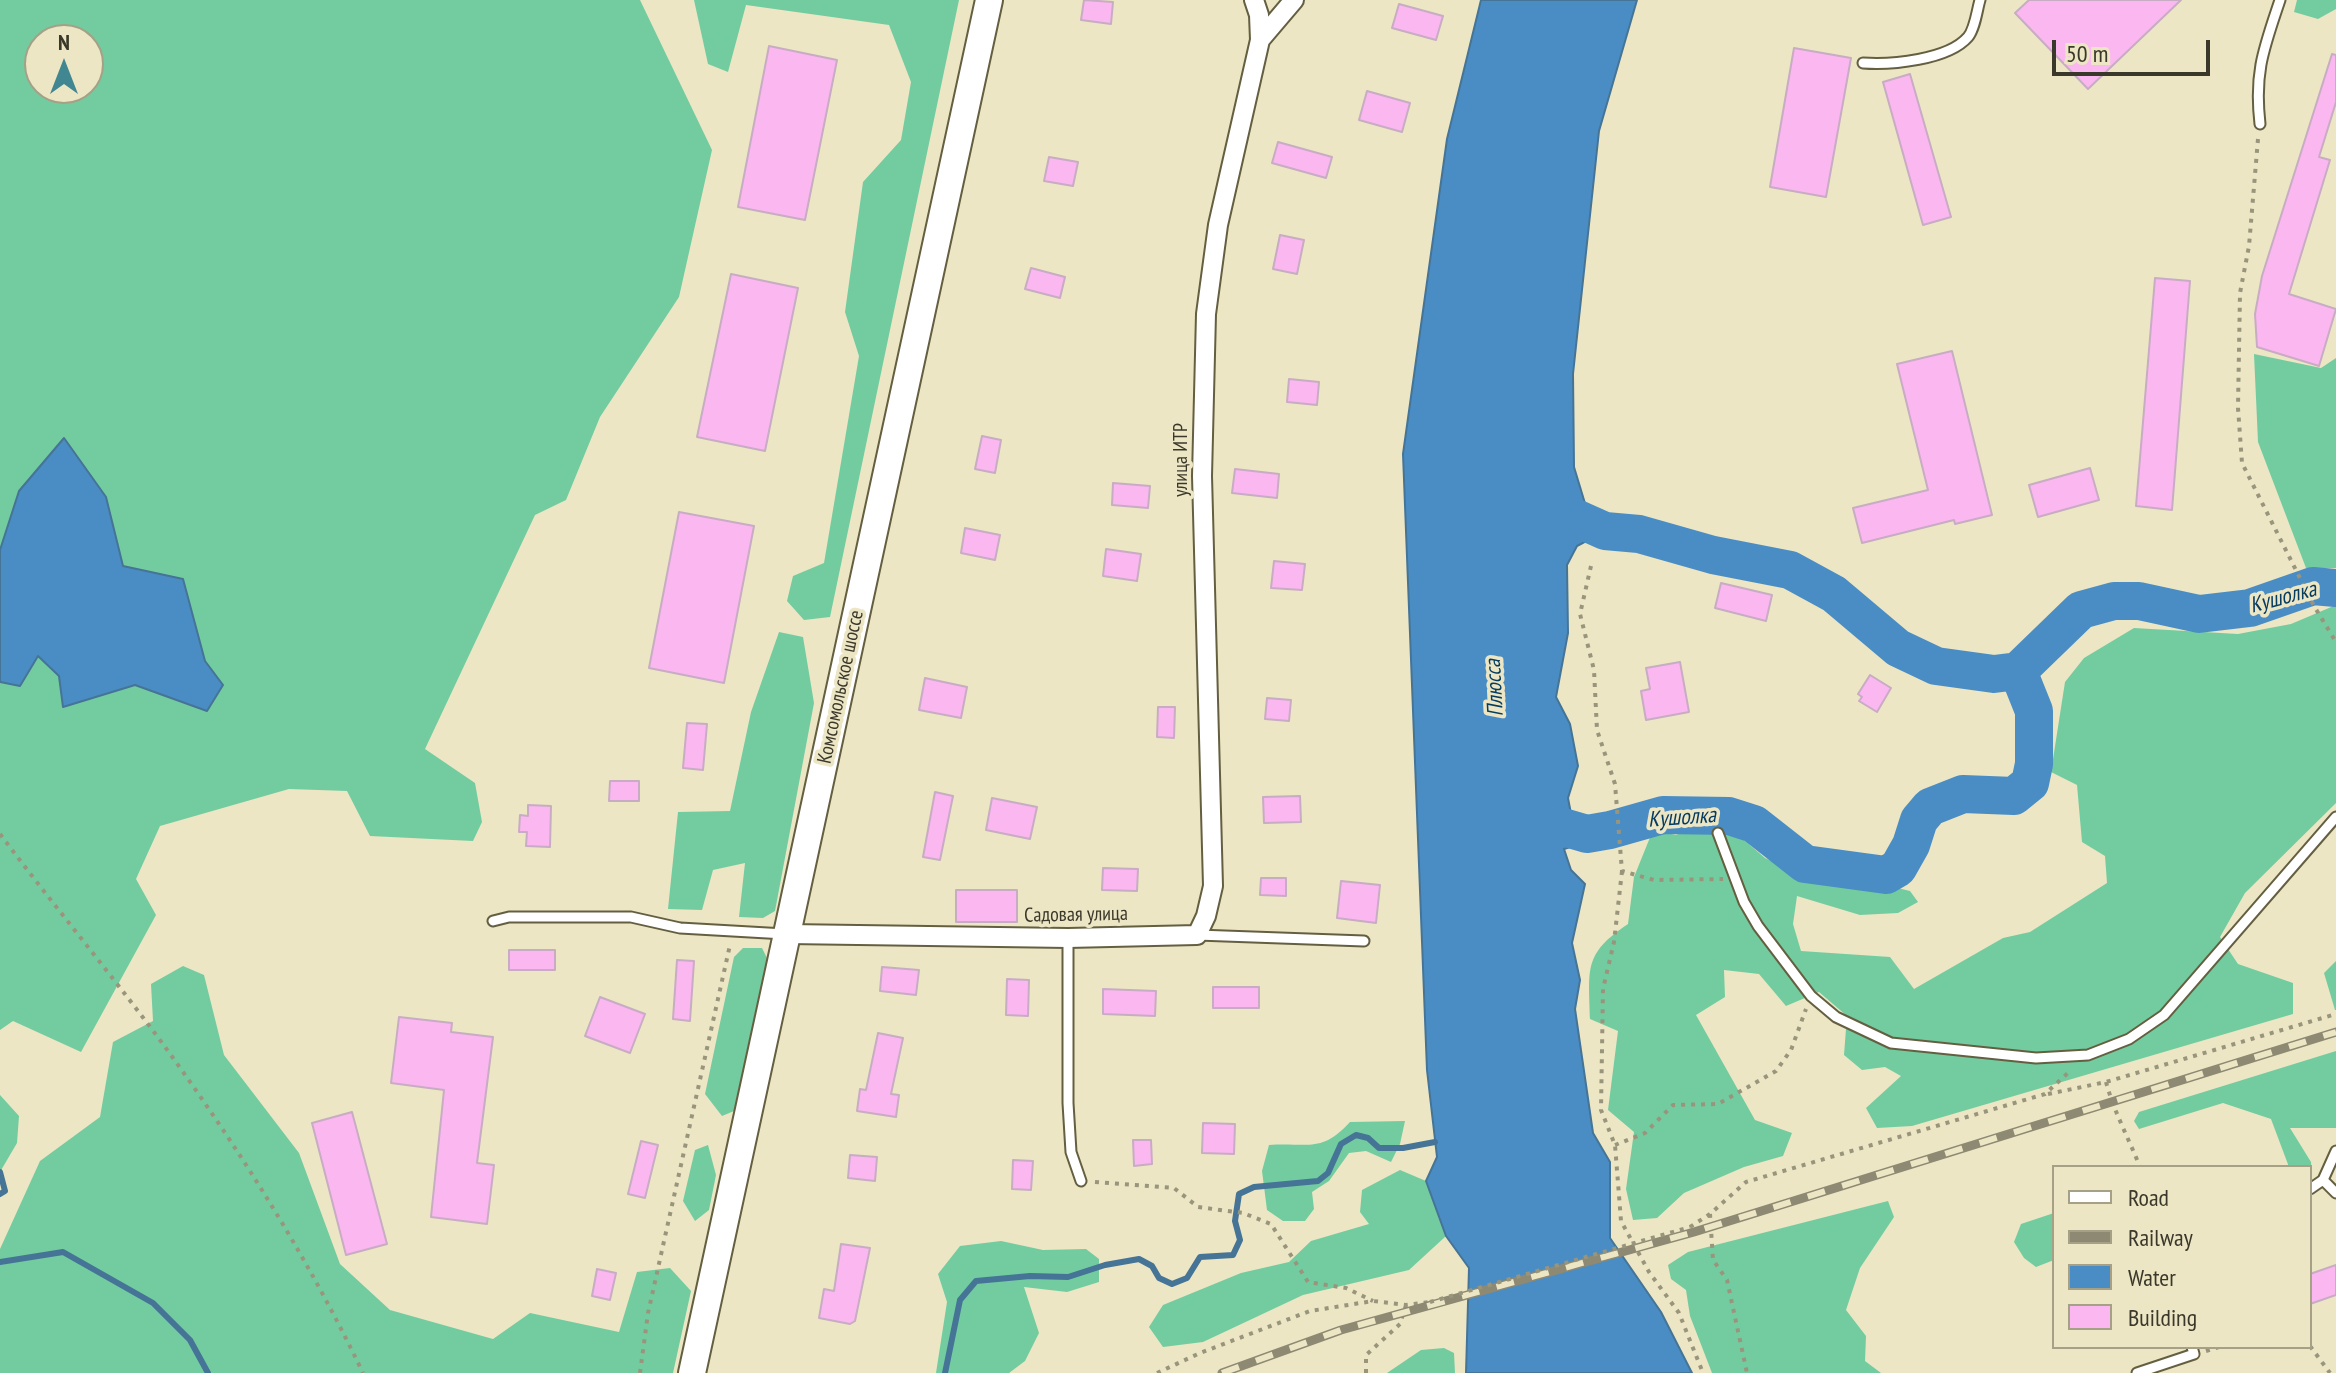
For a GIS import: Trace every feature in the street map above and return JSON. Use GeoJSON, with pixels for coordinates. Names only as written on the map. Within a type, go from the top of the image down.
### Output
{"type":"FeatureCollection","features":[{"type":"Feature","properties":{"kind":"main road","name":"Комсомольское шоссе"},"geometry":{"type":"LineString","coordinates":[[692,1373],[989,0]]}},
{"type":"Feature","properties":{"kind":"street"},"geometry":{"type":"LineString","coordinates":[[1254,0],[1259,15],[1260,40]]}},
{"type":"Feature","properties":{"kind":"street","name":"улица ИТР"},"geometry":{"type":"LineString","coordinates":[[1197,935],[1206,916],[1213,886],[1202,476],[1206,314],[1218,225],[1260,40],[1294,0]]}},
{"type":"Feature","properties":{"kind":"street","name":"Садовая улица"},"geometry":{"type":"LineString","coordinates":[[788,934],[891,938],[1197,935]]}},
{"type":"Feature","properties":{"kind":"lane"},"geometry":{"type":"LineString","coordinates":[[1863,63],[1888,65],[1947,51],[1969,36],[1980,0]]}},
{"type":"Feature","properties":{"kind":"lane"},"geometry":{"type":"LineString","coordinates":[[2260,124],[2256,89],[2262,54],[2280,0]]}},
{"type":"Feature","properties":{"kind":"lane"},"geometry":{"type":"LineString","coordinates":[[1718,833],[1735,879],[1758,926],[1811,996],[1836,1017],[1891,1043],[2036,1058],[2088,1055],[2129,1039],[2164,1015],[2336,817]]}},
{"type":"Feature","properties":{"kind":"lane"},"geometry":{"type":"LineString","coordinates":[[493,921],[509,917],[631,917],[680,928],[788,934]]}},
{"type":"Feature","properties":{"kind":"lane","name":"Садовая улица"},"geometry":{"type":"LineString","coordinates":[[1197,935],[1364,941]]}},
{"type":"Feature","properties":{"kind":"lane"},"geometry":{"type":"LineString","coordinates":[[1068,938],[1068,1103],[1071,1152],[1081,1181]]}},
{"type":"Feature","properties":{"kind":"lane"},"geometry":{"type":"LineString","coordinates":[[2312,1188],[2323,1180],[2336,1151]]}},
{"type":"Feature","properties":{"kind":"lane"},"geometry":{"type":"LineString","coordinates":[[2323,1180],[2336,1193]]}},
{"type":"Feature","properties":{"kind":"lane"},"geometry":{"type":"LineString","coordinates":[[2137,1373],[2194,1354],[2193,1349]]}},
{"type":"Feature","properties":{"kind":"path"},"geometry":{"type":"LineString","coordinates":[[2260,124],[2249,246],[2240,293],[2238,408],[2242,463],[2314,606],[2336,642]]}},
{"type":"Feature","properties":{"kind":"path"},"geometry":{"type":"LineString","coordinates":[[1591,566],[1580,614],[1594,670],[1597,730],[1615,784],[1622,871],[1614,942],[1603,989],[1601,1110],[1615,1145],[1621,1221],[1649,1272],[1679,1313],[1703,1373]]}},
{"type":"Feature","properties":{"kind":"path"},"geometry":{"type":"LineString","coordinates":[[0,834],[156,1036],[238,1153],[289,1234],[363,1373]]}},
{"type":"Feature","properties":{"kind":"path"},"geometry":{"type":"LineString","coordinates":[[1622,871],[1654,880],[1735,879]]}},
{"type":"Feature","properties":{"kind":"path"},"geometry":{"type":"LineString","coordinates":[[640,1373],[648,1313],[734,931]]}},
{"type":"Feature","properties":{"kind":"path"},"geometry":{"type":"LineString","coordinates":[[1615,1145],[1645,1133],[1673,1105],[1718,1104],[1776,1071],[1791,1050],[1811,996]]}},
{"type":"Feature","properties":{"kind":"path"},"geometry":{"type":"LineString","coordinates":[[1157,1373],[1310,1311],[1373,1301],[1406,1305],[1430,1302],[1690,1227],[1746,1182],[2045,1094],[2106,1082],[2336,1014]]}},
{"type":"Feature","properties":{"kind":"path"},"geometry":{"type":"LineString","coordinates":[[2045,1094],[2088,1055]]}},
{"type":"Feature","properties":{"kind":"path"},"geometry":{"type":"LineString","coordinates":[[2106,1082],[2111,1104],[2124,1125],[2139,1165]]}},
{"type":"Feature","properties":{"kind":"path"},"geometry":{"type":"LineString","coordinates":[[1081,1181],[1174,1188],[1198,1207],[1243,1213],[1271,1224],[1308,1282],[1346,1288],[1373,1301]]}},
{"type":"Feature","properties":{"kind":"path"},"geometry":{"type":"LineString","coordinates":[[1710,1214],[1713,1260],[1727,1280],[1747,1373]]}},
{"type":"Feature","properties":{"kind":"path"},"geometry":{"type":"LineString","coordinates":[[1366,1373],[1366,1355],[1400,1324],[1406,1305]]}},
{"type":"Feature","properties":{"kind":"path"},"geometry":{"type":"LineString","coordinates":[[2312,1349],[2330,1373]]}},
{"type":"Feature","properties":{"kind":"green space"},"geometry":{"type":"Polygon","coordinates":[[[0,0],[640,0],[712,150],[679,297],[600,417],[566,500],[535,515],[425,749],[475,783],[482,822],[473,841],[370,836],[347,791],[289,789],[160,826],[136,879],[156,915],[81,1052],[13,1021],[0,1030],[0,0]]]}},
{"type":"Feature","properties":{"kind":"green space"},"geometry":{"type":"Polygon","coordinates":[[[694,0],[959,0],[830,617],[804,620],[787,601],[793,576],[824,563],[859,356],[845,312],[863,182],[901,140],[911,82],[889,25],[746,5],[728,72],[708,64],[694,0]]]}},
{"type":"Feature","properties":{"kind":"green space"},"geometry":{"type":"Polygon","coordinates":[[[2297,0],[2336,0],[2336,9],[2318,19],[2294,12],[2297,0]]]}},
{"type":"Feature","properties":{"kind":"green space"},"geometry":{"type":"Polygon","coordinates":[[[2254,354],[2321,368],[2336,358],[2336,568],[2306,568],[2258,442],[2254,354]]]}},
{"type":"Feature","properties":{"kind":"green space"},"geometry":{"type":"Polygon","coordinates":[[[2336,605],[2336,803],[2245,893],[2220,937],[2238,964],[2293,983],[2293,1014],[1912,1126],[1877,1128],[1866,1108],[1901,1076],[1885,1067],[1862,1070],[1844,1055],[1847,1016],[1819,992],[1786,1006],[1759,974],[1724,970],[1725,997],[1696,1015],[1755,1120],[1792,1133],[1783,1156],[1744,1167],[1684,1193],[1657,1218],[1633,1220],[1626,1189],[1634,1132],[1608,1110],[1618,1031],[1590,1019],[1589,987],[1596,954],[1603,944],[1628,924],[1634,877],[1653,830],[1676,835],[1701,824],[1737,834],[1765,858],[1802,876],[1852,877],[1910,891],[1918,902],[1898,913],[1860,915],[1797,896],[1793,924],[1801,951],[1890,957],[1914,989],[2003,938],[2030,932],[2107,883],[2105,856],[2082,842],[2077,785],[2051,772],[2065,682],[2084,658],[2134,628],[2238,634],[2291,624],[2336,605]]]}},
{"type":"Feature","properties":{"kind":"green space"},"geometry":{"type":"Polygon","coordinates":[[[779,632],[803,637],[814,703],[775,911],[763,918],[739,917],[745,863],[713,870],[702,910],[668,909],[678,812],[730,811],[751,712],[779,632]]]}},
{"type":"Feature","properties":{"kind":"green space"},"geometry":{"type":"Polygon","coordinates":[[[743,948],[762,948],[767,958],[734,1111],[722,1116],[705,1094],[734,957],[743,948]]]}},
{"type":"Feature","properties":{"kind":"green space"},"geometry":{"type":"Polygon","coordinates":[[[2336,961],[2336,1010],[2335,1010],[2324,973],[2336,961]]]}},
{"type":"Feature","properties":{"kind":"green space"},"geometry":{"type":"Polygon","coordinates":[[[183,966],[204,975],[224,1055],[299,1153],[340,1264],[390,1310],[493,1339],[530,1313],[619,1332],[637,1272],[670,1268],[691,1291],[673,1373],[0,1373],[0,1249],[40,1161],[100,1117],[113,1042],[153,1021],[151,984],[183,966]]]}},
{"type":"Feature","properties":{"kind":"green space"},"geometry":{"type":"Polygon","coordinates":[[[2336,1051],[2336,1128],[2290,1128],[2311,1165],[2288,1165],[2271,1119],[2223,1103],[2139,1129],[2134,1121],[2139,1112],[2336,1051]]]}},
{"type":"Feature","properties":{"kind":"green space"},"geometry":{"type":"Polygon","coordinates":[[[0,1095],[19,1116],[17,1143],[0,1172],[0,1095]]]}},
{"type":"Feature","properties":{"kind":"green space"},"geometry":{"type":"Polygon","coordinates":[[[1405,1121],[1400,1144],[1391,1162],[1366,1151],[1349,1153],[1329,1181],[1312,1192],[1314,1209],[1305,1221],[1283,1221],[1267,1210],[1262,1171],[1269,1145],[1322,1143],[1350,1122],[1405,1121]]]}},
{"type":"Feature","properties":{"kind":"green space"},"geometry":{"type":"Polygon","coordinates":[[[708,1145],[716,1175],[709,1210],[695,1221],[683,1201],[695,1150],[708,1145]]]}},
{"type":"Feature","properties":{"kind":"green space"},"geometry":{"type":"Polygon","coordinates":[[[1400,1170],[1426,1181],[1446,1236],[1409,1270],[1303,1295],[1203,1342],[1163,1347],[1149,1327],[1163,1305],[1241,1273],[1289,1262],[1311,1241],[1369,1224],[1360,1212],[1362,1190],[1400,1170]]]}},
{"type":"Feature","properties":{"kind":"green space"},"geometry":{"type":"Polygon","coordinates":[[[1888,1201],[1894,1217],[1860,1268],[1846,1310],[1866,1336],[1865,1361],[1881,1373],[1712,1373],[1690,1316],[1686,1290],[1671,1279],[1668,1265],[1688,1252],[1888,1201]]]}},
{"type":"Feature","properties":{"kind":"green space"},"geometry":{"type":"Polygon","coordinates":[[[2052,1214],[2052,1261],[2036,1267],[2024,1258],[2014,1242],[2021,1224],[2052,1214]]]}},
{"type":"Feature","properties":{"kind":"green space"},"geometry":{"type":"Polygon","coordinates":[[[1001,1241],[1043,1250],[1086,1249],[1099,1259],[1099,1282],[1067,1292],[1024,1287],[1039,1333],[1025,1361],[1009,1373],[936,1373],[947,1302],[938,1274],[960,1246],[1001,1241]]]}},
{"type":"Feature","properties":{"kind":"green space"},"geometry":{"type":"Polygon","coordinates":[[[1444,1348],[1454,1353],[1455,1373],[1387,1373],[1421,1350],[1444,1348]]]}},
{"type":"Feature","properties":{"kind":"water","name":"Плюсса"},"geometry":{"type":"Polygon","coordinates":[[[1481,0],[1637,0],[1599,131],[1573,374],[1574,467],[1587,510],[1605,531],[1577,546],[1567,565],[1568,633],[1556,697],[1570,724],[1578,766],[1568,798],[1572,819],[1587,834],[1580,844],[1564,849],[1571,870],[1585,884],[1572,943],[1580,980],[1575,1009],[1593,1133],[1610,1162],[1610,1238],[1661,1312],[1692,1373],[1466,1373],[1469,1268],[1446,1236],[1426,1181],[1437,1157],[1427,1070],[1403,454],[1447,139],[1481,0]]]}},
{"type":"Feature","properties":{"kind":"water"},"geometry":{"type":"Polygon","coordinates":[[[64,438],[106,497],[123,566],[183,579],[205,661],[223,685],[207,711],[135,685],[63,707],[59,676],[38,656],[20,686],[0,682],[0,550],[19,491],[64,438]]]}},
{"type":"Feature","properties":{"kind":"building"},"geometry":{"type":"Polygon","coordinates":[[[1084,0],[1113,2],[1111,24],[1081,20],[1084,0]]]}},
{"type":"Feature","properties":{"kind":"building"},"geometry":{"type":"Polygon","coordinates":[[[2029,0],[2181,0],[2088,89],[2015,13],[2029,0]]]}},
{"type":"Feature","properties":{"kind":"building"},"geometry":{"type":"Polygon","coordinates":[[[1399,4],[1443,16],[1436,40],[1392,28],[1399,4]]]}},
{"type":"Feature","properties":{"kind":"building"},"geometry":{"type":"Polygon","coordinates":[[[769,46],[837,60],[805,220],[738,207],[769,46]]]}},
{"type":"Feature","properties":{"kind":"building"},"geometry":{"type":"Polygon","coordinates":[[[1794,48],[1851,58],[1826,197],[1770,187],[1794,48]]]}},
{"type":"Feature","properties":{"kind":"building"},"geometry":{"type":"Polygon","coordinates":[[[2332,54],[2336,55],[2336,102],[2319,157],[2330,160],[2289,294],[2336,309],[2319,366],[2257,347],[2255,314],[2262,276],[2332,54]]]}},
{"type":"Feature","properties":{"kind":"building"},"geometry":{"type":"Polygon","coordinates":[[[1910,74],[1951,217],[1923,225],[1883,82],[1910,74]]]}},
{"type":"Feature","properties":{"kind":"building"},"geometry":{"type":"Polygon","coordinates":[[[1367,91],[1410,103],[1402,132],[1359,120],[1367,91]]]}},
{"type":"Feature","properties":{"kind":"building"},"geometry":{"type":"Polygon","coordinates":[[[1278,142],[1332,157],[1326,178],[1272,163],[1278,142]]]}},
{"type":"Feature","properties":{"kind":"building"},"geometry":{"type":"Polygon","coordinates":[[[1049,157],[1078,162],[1073,186],[1044,181],[1049,157]]]}},
{"type":"Feature","properties":{"kind":"building"},"geometry":{"type":"Polygon","coordinates":[[[1280,235],[1304,240],[1297,274],[1273,269],[1280,235]]]}},
{"type":"Feature","properties":{"kind":"building"},"geometry":{"type":"Polygon","coordinates":[[[1031,268],[1065,277],[1060,298],[1025,289],[1031,268]]]}},
{"type":"Feature","properties":{"kind":"building"},"geometry":{"type":"Polygon","coordinates":[[[731,274],[798,288],[765,451],[697,437],[731,274]]]}},
{"type":"Feature","properties":{"kind":"building"},"geometry":{"type":"Polygon","coordinates":[[[2155,278],[2190,281],[2172,510],[2136,506],[2155,278]]]}},
{"type":"Feature","properties":{"kind":"building"},"geometry":{"type":"Polygon","coordinates":[[[1952,351],[1992,515],[1955,524],[1954,520],[1862,543],[1853,508],[1928,490],[1897,364],[1952,351]]]}},
{"type":"Feature","properties":{"kind":"building"},"geometry":{"type":"Polygon","coordinates":[[[1289,379],[1319,382],[1317,405],[1287,402],[1289,379]]]}},
{"type":"Feature","properties":{"kind":"building"},"geometry":{"type":"Polygon","coordinates":[[[982,436],[1001,440],[995,473],[975,469],[982,436]]]}},
{"type":"Feature","properties":{"kind":"building"},"geometry":{"type":"Polygon","coordinates":[[[2090,468],[2099,500],[2038,517],[2029,485],[2090,468]]]}},
{"type":"Feature","properties":{"kind":"building"},"geometry":{"type":"Polygon","coordinates":[[[1235,469],[1279,474],[1277,498],[1232,493],[1235,469]]]}},
{"type":"Feature","properties":{"kind":"building"},"geometry":{"type":"Polygon","coordinates":[[[1113,483],[1150,486],[1148,508],[1112,505],[1113,483]]]}},
{"type":"Feature","properties":{"kind":"building"},"geometry":{"type":"Polygon","coordinates":[[[679,512],[754,526],[724,683],[649,668],[679,512]]]}},
{"type":"Feature","properties":{"kind":"building"},"geometry":{"type":"Polygon","coordinates":[[[965,528],[1000,535],[995,560],[961,553],[965,528]]]}},
{"type":"Feature","properties":{"kind":"building"},"geometry":{"type":"Polygon","coordinates":[[[1106,549],[1141,554],[1137,581],[1103,576],[1106,549]]]}},
{"type":"Feature","properties":{"kind":"building"},"geometry":{"type":"Polygon","coordinates":[[[1274,561],[1305,564],[1302,590],[1271,588],[1274,561]]]}},
{"type":"Feature","properties":{"kind":"building"},"geometry":{"type":"Polygon","coordinates":[[[1721,583],[1772,595],[1766,621],[1715,608],[1721,583]]]}},
{"type":"Feature","properties":{"kind":"building"},"geometry":{"type":"Polygon","coordinates":[[[1680,662],[1689,712],[1646,720],[1641,691],[1650,689],[1646,668],[1680,662]]]}},
{"type":"Feature","properties":{"kind":"building"},"geometry":{"type":"Polygon","coordinates":[[[1870,675],[1891,688],[1877,712],[1859,701],[1862,697],[1858,694],[1870,675]]]}},
{"type":"Feature","properties":{"kind":"building"},"geometry":{"type":"Polygon","coordinates":[[[925,678],[967,687],[961,718],[919,710],[925,678]]]}},
{"type":"Feature","properties":{"kind":"building"},"geometry":{"type":"Polygon","coordinates":[[[1267,698],[1291,700],[1289,721],[1265,719],[1267,698]]]}},
{"type":"Feature","properties":{"kind":"building"},"geometry":{"type":"Polygon","coordinates":[[[1158,707],[1175,707],[1174,738],[1157,737],[1158,707]]]}},
{"type":"Feature","properties":{"kind":"building"},"geometry":{"type":"Polygon","coordinates":[[[687,723],[707,724],[703,770],[683,768],[687,723]]]}},
{"type":"Feature","properties":{"kind":"building"},"geometry":{"type":"Polygon","coordinates":[[[610,781],[639,781],[639,801],[609,801],[610,781]]]}},
{"type":"Feature","properties":{"kind":"building"},"geometry":{"type":"Polygon","coordinates":[[[935,792],[953,796],[940,860],[923,857],[935,792]]]}},
{"type":"Feature","properties":{"kind":"building"},"geometry":{"type":"Polygon","coordinates":[[[1300,796],[1301,822],[1264,823],[1263,797],[1300,796]]]}},
{"type":"Feature","properties":{"kind":"building"},"geometry":{"type":"Polygon","coordinates":[[[992,798],[1037,807],[1030,839],[986,830],[992,798]]]}},
{"type":"Feature","properties":{"kind":"building"},"geometry":{"type":"Polygon","coordinates":[[[528,805],[551,806],[550,847],[526,846],[527,832],[519,832],[520,815],[528,816],[528,805]]]}},
{"type":"Feature","properties":{"kind":"building"},"geometry":{"type":"Polygon","coordinates":[[[1103,868],[1138,869],[1137,891],[1102,890],[1103,868]]]}},
{"type":"Feature","properties":{"kind":"building"},"geometry":{"type":"Polygon","coordinates":[[[1261,878],[1286,878],[1286,896],[1260,895],[1261,878]]]}},
{"type":"Feature","properties":{"kind":"building"},"geometry":{"type":"Polygon","coordinates":[[[1341,881],[1380,885],[1376,923],[1337,918],[1341,881]]]}},
{"type":"Feature","properties":{"kind":"building"},"geometry":{"type":"Polygon","coordinates":[[[956,890],[1017,890],[1017,922],[956,922],[956,890]]]}},
{"type":"Feature","properties":{"kind":"building"},"geometry":{"type":"Polygon","coordinates":[[[509,950],[555,950],[555,970],[509,970],[509,950]]]}},
{"type":"Feature","properties":{"kind":"building"},"geometry":{"type":"Polygon","coordinates":[[[677,960],[694,961],[690,1021],[673,1019],[677,960]]]}},
{"type":"Feature","properties":{"kind":"building"},"geometry":{"type":"Polygon","coordinates":[[[882,967],[919,970],[916,995],[880,991],[882,967]]]}},
{"type":"Feature","properties":{"kind":"building"},"geometry":{"type":"Polygon","coordinates":[[[1007,979],[1029,980],[1028,1016],[1006,1015],[1007,979]]]}},
{"type":"Feature","properties":{"kind":"building"},"geometry":{"type":"Polygon","coordinates":[[[1213,987],[1259,987],[1259,1008],[1213,1008],[1213,987]]]}},
{"type":"Feature","properties":{"kind":"building"},"geometry":{"type":"Polygon","coordinates":[[[1103,989],[1156,991],[1155,1016],[1103,1014],[1103,989]]]}},
{"type":"Feature","properties":{"kind":"building"},"geometry":{"type":"Polygon","coordinates":[[[600,997],[645,1014],[630,1053],[585,1036],[600,997]]]}},
{"type":"Feature","properties":{"kind":"building"},"geometry":{"type":"Polygon","coordinates":[[[399,1017],[452,1023],[451,1032],[493,1037],[477,1163],[494,1165],[487,1224],[431,1217],[444,1090],[391,1083],[399,1017]]]}},
{"type":"Feature","properties":{"kind":"building"},"geometry":{"type":"Polygon","coordinates":[[[878,1033],[903,1038],[891,1094],[899,1095],[896,1117],[857,1111],[860,1089],[866,1090],[878,1033]]]}},
{"type":"Feature","properties":{"kind":"building"},"geometry":{"type":"Polygon","coordinates":[[[352,1112],[387,1244],[346,1255],[312,1123],[352,1112]]]}},
{"type":"Feature","properties":{"kind":"building"},"geometry":{"type":"Polygon","coordinates":[[[1203,1123],[1235,1124],[1234,1154],[1202,1153],[1203,1123]]]}},
{"type":"Feature","properties":{"kind":"building"},"geometry":{"type":"Polygon","coordinates":[[[1133,1140],[1151,1140],[1152,1164],[1134,1166],[1133,1140]]]}},
{"type":"Feature","properties":{"kind":"building"},"geometry":{"type":"Polygon","coordinates":[[[641,1141],[658,1145],[645,1198],[628,1194],[641,1141]]]}},
{"type":"Feature","properties":{"kind":"building"},"geometry":{"type":"Polygon","coordinates":[[[850,1155],[877,1157],[875,1181],[848,1178],[850,1155]]]}},
{"type":"Feature","properties":{"kind":"building"},"geometry":{"type":"Polygon","coordinates":[[[1013,1160],[1033,1161],[1031,1190],[1012,1189],[1013,1160]]]}},
{"type":"Feature","properties":{"kind":"building"},"geometry":{"type":"Polygon","coordinates":[[[841,1244],[870,1248],[855,1321],[850,1324],[819,1318],[824,1289],[834,1291],[841,1244]]]}},
{"type":"Feature","properties":{"kind":"building"},"geometry":{"type":"Polygon","coordinates":[[[2336,1265],[2336,1295],[2312,1303],[2312,1273],[2336,1265]]]}},
{"type":"Feature","properties":{"kind":"building"},"geometry":{"type":"Polygon","coordinates":[[[597,1269],[616,1273],[610,1300],[592,1296],[597,1269]]]}},
{"type":"Feature","properties":{"kind":"waterway","name":"Кушолка"},"geometry":{"type":"LineString","coordinates":[[1558,510],[1605,531],[1639,534],[1713,555],[1790,570],[1834,594],[1898,648],[1936,666],[1994,674],[2018,671],[2081,610],[2114,601],[2139,601],[2199,614],[2250,608],[2313,586],[2336,588]]}},
{"type":"Feature","properties":{"kind":"waterway","name":"Кушолка"},"geometry":{"type":"LineString","coordinates":[[1539,820],[1587,834],[1663,815],[1729,816],[1754,824],[1805,864],[1886,875],[1898,868],[1911,845],[1919,820],[1930,807],[1963,794],[2014,796],[2030,783],[2034,764],[2034,711],[2018,671]]}},
{"type":"Feature","properties":{"kind":"waterway"},"geometry":{"type":"LineString","coordinates":[[945,1373],[960,1300],[976,1281],[1030,1276],[1068,1277],[1105,1265],[1139,1259],[1152,1266],[1159,1278],[1172,1284],[1187,1278],[1200,1257],[1233,1255],[1240,1240],[1235,1221],[1239,1194],[1254,1187],[1318,1181],[1328,1173],[1341,1144],[1356,1135],[1368,1138],[1379,1148],[1403,1148],[1435,1142]]}},
{"type":"Feature","properties":{"kind":"waterway"},"geometry":{"type":"LineString","coordinates":[[0,1172],[5,1191],[0,1194]]}},
{"type":"Feature","properties":{"kind":"waterway"},"geometry":{"type":"LineString","coordinates":[[0,1262],[63,1252],[153,1303],[190,1340],[208,1373]]}},
{"type":"Feature","properties":{"kind":"railway"},"geometry":{"type":"LineString","coordinates":[[1222,1373],[1341,1330],[1694,1232],[2336,1032]]}}]}
